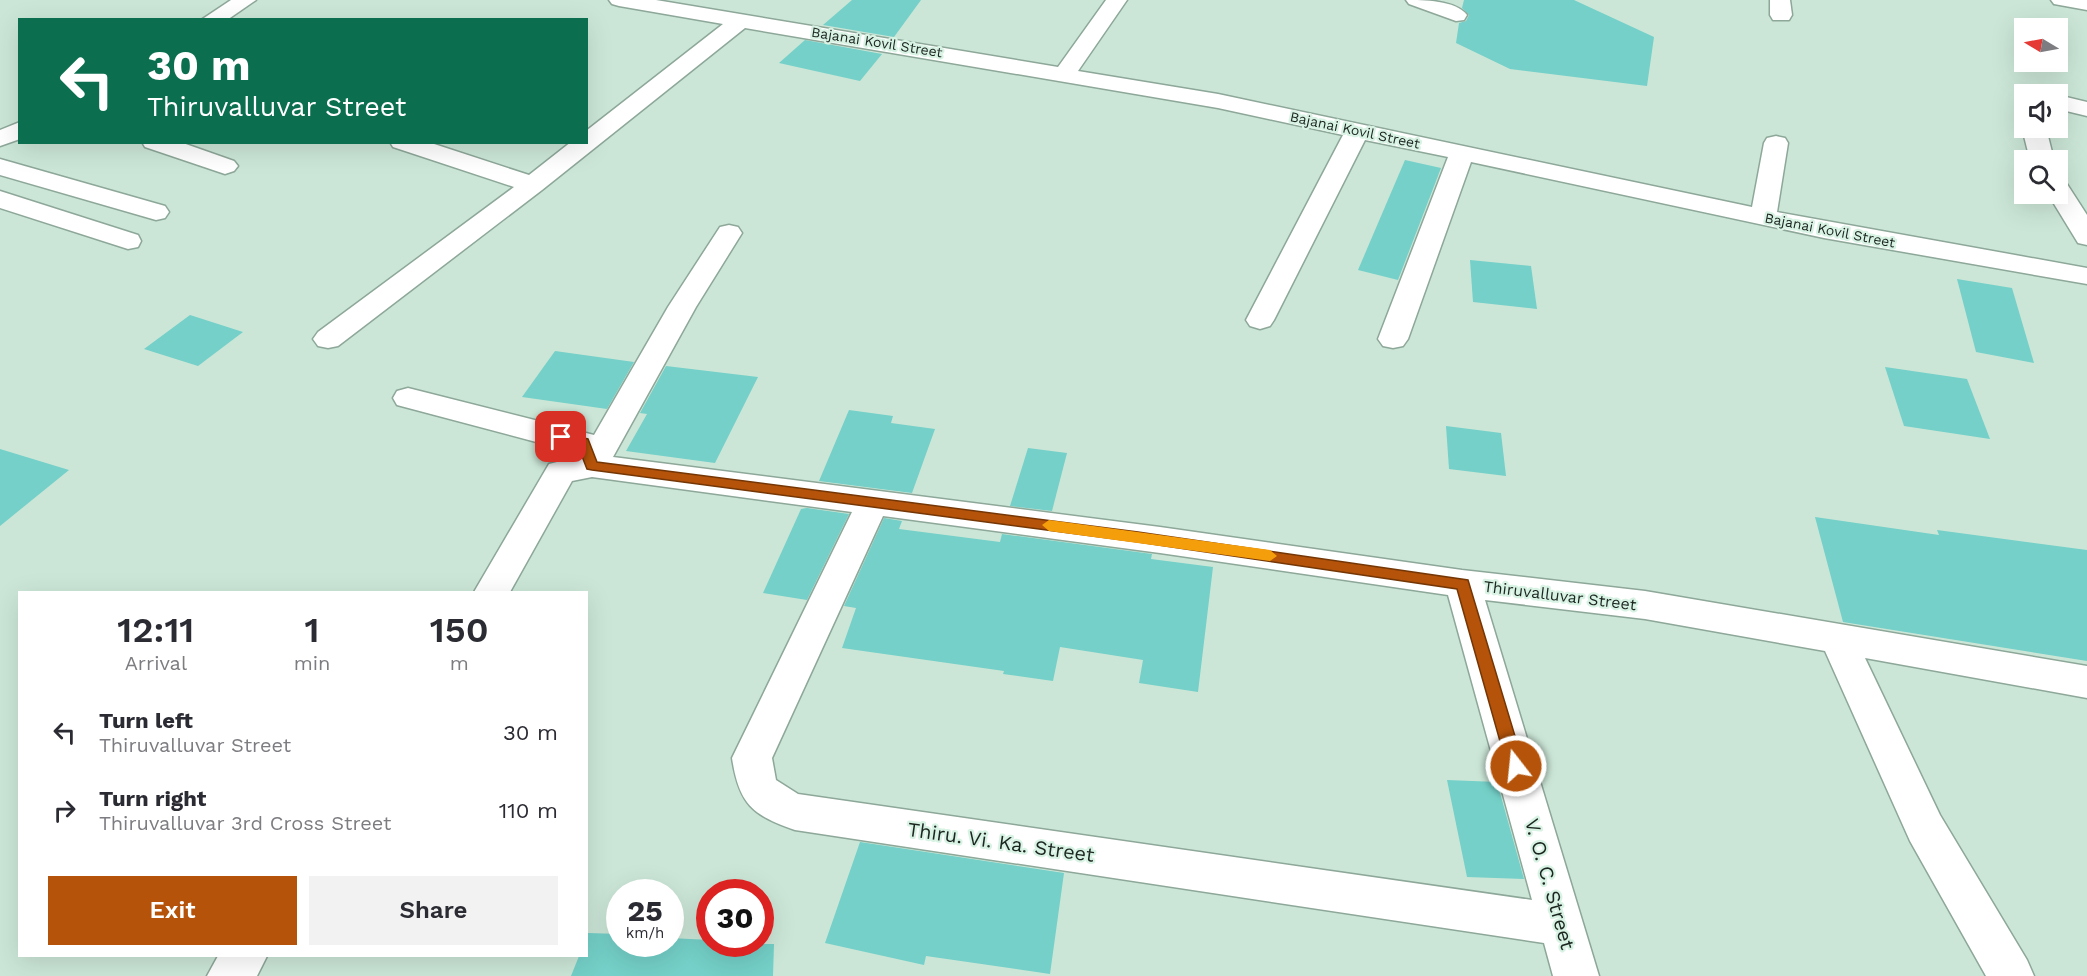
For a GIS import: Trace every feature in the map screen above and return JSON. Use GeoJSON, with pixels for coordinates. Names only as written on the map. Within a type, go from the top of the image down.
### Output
{"type":"FeatureCollection","features":[{"type":"Feature","properties":{"kind":"street"},"geometry":{"type":"LineString","coordinates":[[214,18],[246,0]]}},
{"type":"Feature","properties":{"kind":"street","name":"Bajanai Kovil Street"},"geometry":{"type":"LineString","coordinates":[[619,0],[1218,100],[1763,217],[2087,276]]}},
{"type":"Feature","properties":{"kind":"street"},"geometry":{"type":"LineString","coordinates":[[1065,73],[1117,0]]}},
{"type":"Feature","properties":{"kind":"street"},"geometry":{"type":"LineString","coordinates":[[1416,0],[1456,15]]}},
{"type":"Feature","properties":{"kind":"street"},"geometry":{"type":"LineString","coordinates":[[2061,0],[2087,4]]}},
{"type":"Feature","properties":{"kind":"street"},"geometry":{"type":"LineString","coordinates":[[588,141],[741,20]]}},
{"type":"Feature","properties":{"kind":"street"},"geometry":{"type":"LineString","coordinates":[[2068,104],[2087,109]]}},
{"type":"Feature","properties":{"kind":"street"},"geometry":{"type":"LineString","coordinates":[[0,139],[18,130]]}},
{"type":"Feature","properties":{"kind":"street"},"geometry":{"type":"LineString","coordinates":[[1260,320],[1358,130]]}},
{"type":"Feature","properties":{"kind":"street"},"geometry":{"type":"LineString","coordinates":[[1763,217],[1776,143]]}},
{"type":"Feature","properties":{"kind":"street"},"geometry":{"type":"LineString","coordinates":[[160,144],[225,166]]}},
{"type":"Feature","properties":{"kind":"street"},"geometry":{"type":"LineString","coordinates":[[408,144],[533,185]]}},
{"type":"Feature","properties":{"kind":"street"},"geometry":{"type":"LineString","coordinates":[[328,339],[585,144]]}},
{"type":"Feature","properties":{"kind":"street"},"geometry":{"type":"LineString","coordinates":[[1393,339],[1462,153]]}},
{"type":"Feature","properties":{"kind":"street"},"geometry":{"type":"LineString","coordinates":[[0,167],[156,212]]}},
{"type":"Feature","properties":{"kind":"street"},"geometry":{"type":"LineString","coordinates":[[0,199],[128,241]]}},
{"type":"Feature","properties":{"kind":"street"},"geometry":{"type":"LineString","coordinates":[[2067,204],[2087,237]]}},
{"type":"Feature","properties":{"kind":"street"},"geometry":{"type":"LineString","coordinates":[[592,466],[681,307],[729,233]]}},
{"type":"Feature","properties":{"kind":"street"},"geometry":{"type":"LineString","coordinates":[[408,398],[583,443],[592,466]]}},
{"type":"Feature","properties":{"kind":"street","name":"Thiruvalluvar Street"},"geometry":{"type":"LineString","coordinates":[[493,591],[561,472],[592,466],[1160,540],[1462,584],[1645,605],[2087,682]]}},
{"type":"Feature","properties":{"kind":"street","name":"Thiru. Vi. Ka. Street"},"geometry":{"type":"LineString","coordinates":[[873,502],[752,758],[756,784],[766,800],[795,812],[1562,925]]}},
{"type":"Feature","properties":{"kind":"street","name":"V. O. C. Street"},"geometry":{"type":"LineString","coordinates":[[1462,584],[1576,976]]}},
{"type":"Feature","properties":{"kind":"street"},"geometry":{"type":"LineString","coordinates":[[1838,640],[1925,828],[2011,976]]}},
{"type":"Feature","properties":{"kind":"street"},"geometry":{"type":"LineString","coordinates":[[230,976],[244,957]]}},
{"type":"Feature","properties":{"kind":"building"},"geometry":{"type":"Polygon","coordinates":[[[852,0],[921,0],[894,37],[823,25],[852,0]]]}},
{"type":"Feature","properties":{"kind":"building"},"geometry":{"type":"Polygon","coordinates":[[[1464,0],[1574,0],[1654,37],[1647,86],[1510,69],[1456,43],[1459,23],[1466,21],[1469,15],[1462,8],[1464,0]]]}},
{"type":"Feature","properties":{"kind":"building"},"geometry":{"type":"Polygon","coordinates":[[[805,40],[882,54],[860,81],[779,63],[805,40]]]}},
{"type":"Feature","properties":{"kind":"building"},"geometry":{"type":"Polygon","coordinates":[[[1405,160],[1441,168],[1398,280],[1358,270],[1405,160]]]}},
{"type":"Feature","properties":{"kind":"building"},"geometry":{"type":"Polygon","coordinates":[[[1470,260],[1531,266],[1537,309],[1473,302],[1470,260]]]}},
{"type":"Feature","properties":{"kind":"building"},"geometry":{"type":"Polygon","coordinates":[[[1957,279],[2012,288],[2034,363],[1976,352],[1957,279]]]}},
{"type":"Feature","properties":{"kind":"building"},"geometry":{"type":"Polygon","coordinates":[[[190,315],[243,332],[198,366],[144,349],[190,315]]]}},
{"type":"Feature","properties":{"kind":"building"},"geometry":{"type":"Polygon","coordinates":[[[555,351],[634,362],[607,409],[522,397],[555,351]]]}},
{"type":"Feature","properties":{"kind":"building"},"geometry":{"type":"Polygon","coordinates":[[[666,366],[758,377],[715,463],[626,451],[647,414],[640,413],[666,366]]]}},
{"type":"Feature","properties":{"kind":"building"},"geometry":{"type":"Polygon","coordinates":[[[1885,367],[1967,379],[1990,439],[1904,426],[1885,367]]]}},
{"type":"Feature","properties":{"kind":"building"},"geometry":{"type":"Polygon","coordinates":[[[849,410],[893,416],[891,423],[935,429],[912,493],[819,481],[849,410]]]}},
{"type":"Feature","properties":{"kind":"building"},"geometry":{"type":"Polygon","coordinates":[[[1446,426],[1501,433],[1506,476],[1449,469],[1446,426]]]}},
{"type":"Feature","properties":{"kind":"building"},"geometry":{"type":"Polygon","coordinates":[[[1028,448],[1067,453],[1052,511],[1010,506],[1028,448]]]}},
{"type":"Feature","properties":{"kind":"building"},"geometry":{"type":"Polygon","coordinates":[[[0,449],[69,470],[0,526],[0,449]]]}},
{"type":"Feature","properties":{"kind":"building"},"geometry":{"type":"Polygon","coordinates":[[[801,509],[849,514],[807,600],[763,593],[801,509]]]}},
{"type":"Feature","properties":{"kind":"building"},"geometry":{"type":"Polygon","coordinates":[[[1815,517],[1939,535],[1937,530],[2087,550],[2087,661],[1843,622],[1815,517]]]}},
{"type":"Feature","properties":{"kind":"building"},"geometry":{"type":"Polygon","coordinates":[[[884,518],[902,521],[899,529],[1000,542],[1002,534],[1152,554],[1151,559],[1213,567],[1198,692],[1139,683],[1143,660],[1060,647],[1053,681],[1003,674],[1004,671],[842,648],[856,608],[844,606],[884,518]]]}},
{"type":"Feature","properties":{"kind":"building"},"geometry":{"type":"Polygon","coordinates":[[[1447,780],[1497,782],[1524,879],[1467,877],[1447,780]]]}},
{"type":"Feature","properties":{"kind":"building"},"geometry":{"type":"Polygon","coordinates":[[[860,842],[1064,873],[1050,974],[926,956],[924,965],[825,943],[860,842]]]}},
{"type":"Feature","properties":{"kind":"building"},"geometry":{"type":"Polygon","coordinates":[[[588,933],[606,934],[606,957],[684,957],[684,939],[696,939],[696,957],[774,957],[773,976],[571,976],[579,957],[588,957],[588,933]]]}},
{"type":"Feature","properties":{"kind":"slow traffic"},"geometry":{"type":"LineString","coordinates":[[1049,525],[1270,556]]}},
{"type":"Feature","properties":{"kind":"route"},"geometry":{"type":"LineString","coordinates":[[561,437],[583,443],[592,466],[1138,537],[1462,584],[1516,766]]}}]}
